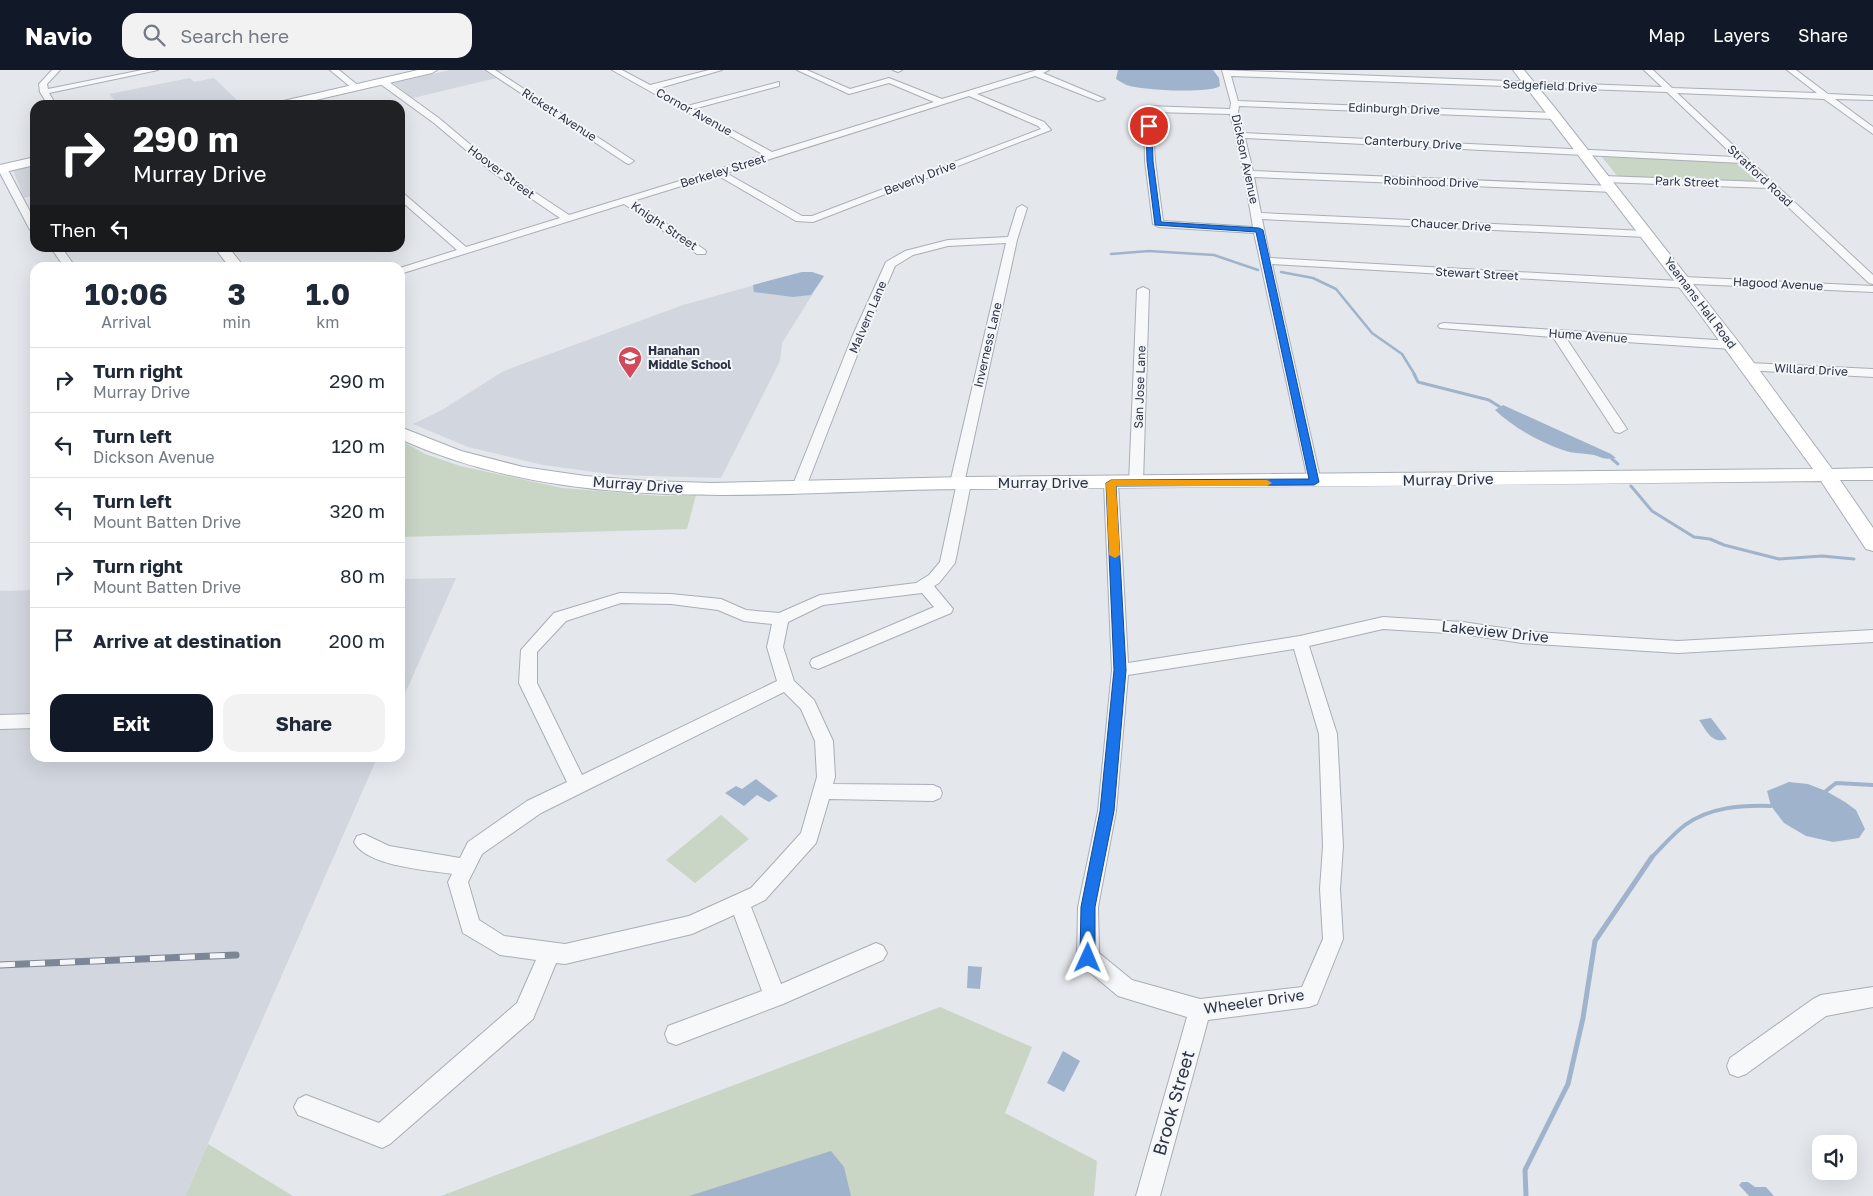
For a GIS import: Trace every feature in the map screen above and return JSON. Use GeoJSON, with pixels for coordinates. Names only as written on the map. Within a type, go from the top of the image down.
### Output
{"type":"FeatureCollection","features":[{"type":"Feature","properties":{"kind":"street"},"geometry":{"type":"LineString","coordinates":[[49,100],[44,92],[43,84],[56,70]]}},
{"type":"Feature","properties":{"kind":"street"},"geometry":{"type":"LineString","coordinates":[[44,92],[154,70]]}},
{"type":"Feature","properties":{"kind":"street"},"geometry":{"type":"LineString","coordinates":[[334,70],[356,87]]}},
{"type":"Feature","properties":{"kind":"street"},"geometry":{"type":"LineString","coordinates":[[306,100],[432,70]]}},
{"type":"Feature","properties":{"kind":"street","name":"Rickett Avenue"},"geometry":{"type":"LineString","coordinates":[[490,70],[629,160]]}},
{"type":"Feature","properties":{"kind":"street","name":"Cornor Avenue"},"geometry":{"type":"LineString","coordinates":[[616,70],[688,108],[771,156]]}},
{"type":"Feature","properties":{"kind":"street"},"geometry":{"type":"LineString","coordinates":[[650,88],[718,70]]}},
{"type":"Feature","properties":{"kind":"street"},"geometry":{"type":"LineString","coordinates":[[801,70],[849,92],[889,80],[943,103]]}},
{"type":"Feature","properties":{"kind":"street"},"geometry":{"type":"LineString","coordinates":[[889,80],[887,75],[898,70]]}},
{"type":"Feature","properties":{"kind":"street"},"geometry":{"type":"LineString","coordinates":[[1416,70],[1422,81]]}},
{"type":"Feature","properties":{"kind":"street","name":"Yeamans Hall Road"},"geometry":{"type":"LineString","coordinates":[[1518,70],[1585,153],[1750,367],[1828,474],[1873,544]]}},
{"type":"Feature","properties":{"kind":"street","name":"Stratford Road"},"geometry":{"type":"LineString","coordinates":[[1648,70],[1873,281]]}},
{"type":"Feature","properties":{"kind":"street"},"geometry":{"type":"LineString","coordinates":[[1791,70],[1873,131]]}},
{"type":"Feature","properties":{"kind":"street"},"geometry":{"type":"LineString","coordinates":[[1040,72],[1101,99]]}},
{"type":"Feature","properties":{"kind":"street","name":"Berkeley Street"},"geometry":{"type":"LineString","coordinates":[[405,269],[1040,72]]}},
{"type":"Feature","properties":{"kind":"street","name":"Sedgefield Drive"},"geometry":{"type":"LineString","coordinates":[[1226,72],[1320,73],[1422,81],[1873,98]]}},
{"type":"Feature","properties":{"kind":"street","name":"Dickson Avenue"},"geometry":{"type":"LineString","coordinates":[[1226,72],[1314,482]]}},
{"type":"Feature","properties":{"kind":"street","name":"Hoover Street"},"geometry":{"type":"LineString","coordinates":[[382,81],[437,121],[495,170],[568,219]]}},
{"type":"Feature","properties":{"kind":"street"},"geometry":{"type":"LineString","coordinates":[[688,108],[776,84]]}},
{"type":"Feature","properties":{"kind":"street","name":"Beverly Drive"},"geometry":{"type":"LineString","coordinates":[[718,172],[800,219],[813,219],[1047,130],[1041,124],[970,94]]}},
{"type":"Feature","properties":{"kind":"street","name":"Edinburgh Drive"},"geometry":{"type":"LineString","coordinates":[[1259,230],[1158,224],[1150,161],[1148,109],[1234,107],[1554,116]]}},
{"type":"Feature","properties":{"kind":"street","name":"Canterbury Drive"},"geometry":{"type":"LineString","coordinates":[[1240,136],[1573,150],[1585,153]]}},
{"type":"Feature","properties":{"kind":"street","name":"Park Street"},"geometry":{"type":"LineString","coordinates":[[1585,153],[1742,160]]}},
{"type":"Feature","properties":{"kind":"street"},"geometry":{"type":"LineString","coordinates":[[30,161],[1,168],[30,221]]}},
{"type":"Feature","properties":{"kind":"street","name":"Robinhood Drive"},"geometry":{"type":"LineString","coordinates":[[1249,174],[1609,184]]}},
{"type":"Feature","properties":{"kind":"street","name":"Park Street"},"geometry":{"type":"LineString","coordinates":[[1609,184],[1769,184]]}},
{"type":"Feature","properties":{"kind":"street"},"geometry":{"type":"LineString","coordinates":[[405,199],[464,250]]}},
{"type":"Feature","properties":{"kind":"street","name":"Knight Street"},"geometry":{"type":"LineString","coordinates":[[626,201],[702,252]]}},
{"type":"Feature","properties":{"kind":"street","name":"Inverness Lane"},"geometry":{"type":"LineString","coordinates":[[960,483],[1012,240],[1022,208]]}},
{"type":"Feature","properties":{"kind":"street","name":"Chaucer Drive"},"geometry":{"type":"LineString","coordinates":[[1256,216],[1646,234]]}},
{"type":"Feature","properties":{"kind":"street","name":"Malvern Lane"},"geometry":{"type":"LineString","coordinates":[[799,487],[859,335],[890,264],[910,253],[948,243],[1012,240]]}},
{"type":"Feature","properties":{"kind":"street"},"geometry":{"type":"LineString","coordinates":[[225,252],[233,262]]}},
{"type":"Feature","properties":{"kind":"street","name":"Stewart Street"},"geometry":{"type":"LineString","coordinates":[[1267,261],[1686,283]]}},
{"type":"Feature","properties":{"kind":"street","name":"Hagood Avenue"},"geometry":{"type":"LineString","coordinates":[[1686,283],[1873,289]]}},
{"type":"Feature","properties":{"kind":"street","name":"San Jose Lane"},"geometry":{"type":"LineString","coordinates":[[1136,483],[1143,290]]}},
{"type":"Feature","properties":{"kind":"street","name":"Hume Avenue"},"geometry":{"type":"LineString","coordinates":[[1444,326],[1732,345]]}},
{"type":"Feature","properties":{"kind":"street"},"geometry":{"type":"LineString","coordinates":[[1558,335],[1620,430]]}},
{"type":"Feature","properties":{"kind":"street","name":"Willard Drive"},"geometry":{"type":"LineString","coordinates":[[1750,367],[1873,374]]}},
{"type":"Feature","properties":{"kind":"street","name":"Murray Drive"},"geometry":{"type":"LineString","coordinates":[[405,434],[463,457],[545,477],[674,488],[960,483],[1314,482],[1873,474]]}},
{"type":"Feature","properties":{"kind":"street"},"geometry":{"type":"LineString","coordinates":[[578,786],[528,683],[529,650],[560,617],[620,598],[671,599],[722,606],[744,615],[781,619],[820,600],[920,588],[934,579],[947,563],[960,483]]}},
{"type":"Feature","properties":{"kind":"street","name":"Wheeler Drive"},"geometry":{"type":"LineString","coordinates":[[1111,483],[1120,670],[1107,811],[1088,907],[1088,958],[1126,989],[1200,1010],[1309,997],[1333,939],[1330,889],[1333,846],[1328,734],[1300,642]]}},
{"type":"Feature","properties":{"kind":"street"},"geometry":{"type":"LineString","coordinates":[[818,663],[945,610],[924,585]]}},
{"type":"Feature","properties":{"kind":"street"},"geometry":{"type":"LineString","coordinates":[[781,619],[775,648],[786,684],[808,705],[824,741],[826,777],[809,837],[758,894],[692,925],[565,954],[500,944],[470,926],[458,882],[475,848],[534,807],[786,684]]}},
{"type":"Feature","properties":{"kind":"street","name":"Lakeview Drive"},"geometry":{"type":"LineString","coordinates":[[1120,670],[1300,642],[1383,623],[1462,628],[1522,637],[1678,647],[1873,636]]}},
{"type":"Feature","properties":{"kind":"street"},"geometry":{"type":"LineString","coordinates":[[0,722],[30,721]]}},
{"type":"Feature","properties":{"kind":"street"},"geometry":{"type":"LineString","coordinates":[[822,791],[933,793]]}},
{"type":"Feature","properties":{"kind":"street"},"geometry":{"type":"LineString","coordinates":[[364,842],[385,854],[465,868]]}},
{"type":"Feature","properties":{"kind":"street"},"geometry":{"type":"LineString","coordinates":[[739,902],[775,997]]}},
{"type":"Feature","properties":{"kind":"street"},"geometry":{"type":"LineString","coordinates":[[306,1106],[382,1136],[525,1011],[550,952]]}},
{"type":"Feature","properties":{"kind":"street"},"geometry":{"type":"LineString","coordinates":[[676,1034],[775,997],[876,953]]}},
{"type":"Feature","properties":{"kind":"street"},"geometry":{"type":"LineString","coordinates":[[1738,1066],[1821,1006],[1873,998]]}},
{"type":"Feature","properties":{"kind":"street","name":"Brook Street"},"geometry":{"type":"LineString","coordinates":[[1148,1196],[1200,1010]]}},
{"type":"Feature","properties":{"kind":"shaded area"},"geometry":{"type":"Polygon","coordinates":[[[450,70],[506,70],[495,73],[501,77],[413,98],[393,83],[450,70]]]}},
{"type":"Feature","properties":{"kind":"shaded area"},"geometry":{"type":"Polygon","coordinates":[[[190,78],[194,82],[214,78],[237,100],[114,100],[109,94],[190,78]]]}},
{"type":"Feature","properties":{"kind":"shaded area"},"geometry":{"type":"Polygon","coordinates":[[[30,166],[30,196],[24,198],[13,170],[30,166]]]}},
{"type":"Feature","properties":{"kind":"shaded area","name":"Hanahan Middle School"},"geometry":{"type":"Polygon","coordinates":[[[802,272],[812,272],[824,276],[782,343],[780,361],[721,478],[617,475],[543,465],[468,447],[413,424],[442,410],[502,372],[517,366],[683,305],[802,272]]]}},
{"type":"Feature","properties":{"kind":"shaded area"},"geometry":{"type":"Polygon","coordinates":[[[456,578],[405,694],[405,579],[456,578]]]}},
{"type":"Feature","properties":{"kind":"shaded area"},"geometry":{"type":"Polygon","coordinates":[[[30,590],[30,762],[375,762],[185,1196],[0,1196],[0,591],[30,590]]]}},
{"type":"Feature","properties":{"kind":"green space"},"geometry":{"type":"Polygon","coordinates":[[[1602,157],[1734,162],[1760,183],[1619,178],[1602,157]]]}},
{"type":"Feature","properties":{"kind":"green space"},"geometry":{"type":"Polygon","coordinates":[[[405,443],[425,454],[460,466],[562,488],[661,496],[696,495],[687,529],[405,537],[405,443]]]}},
{"type":"Feature","properties":{"kind":"green space"},"geometry":{"type":"Polygon","coordinates":[[[721,815],[749,839],[695,883],[666,860],[721,815]]]}},
{"type":"Feature","properties":{"kind":"green space"},"geometry":{"type":"Polygon","coordinates":[[[940,1007],[1032,1047],[1005,1113],[1097,1161],[1094,1196],[441,1196],[940,1007]]]}},
{"type":"Feature","properties":{"kind":"green space"},"geometry":{"type":"Polygon","coordinates":[[[208,1144],[293,1196],[185,1196],[208,1144]]]}},
{"type":"Feature","properties":{"kind":"water"},"geometry":{"type":"Polygon","coordinates":[[[1118,70],[1213,70],[1219,78],[1220,86],[1190,91],[1138,87],[1126,85],[1116,79],[1118,70]]]}},
{"type":"Feature","properties":{"kind":"water"},"geometry":{"type":"Polygon","coordinates":[[[802,272],[812,272],[824,276],[811,295],[793,297],[754,292],[753,285],[802,272]]]}},
{"type":"Feature","properties":{"kind":"water"},"geometry":{"type":"Polygon","coordinates":[[[1503,405],[1616,458],[1607,459],[1571,452],[1545,443],[1518,428],[1495,410],[1503,405]]]}},
{"type":"Feature","properties":{"kind":"water"},"geometry":{"type":"Polygon","coordinates":[[[1711,718],[1727,739],[1717,740],[1710,736],[1699,720],[1711,718]]]}},
{"type":"Feature","properties":{"kind":"water"},"geometry":{"type":"Polygon","coordinates":[[[756,779],[778,796],[769,802],[757,795],[744,806],[725,793],[736,786],[742,789],[756,779]]]}},
{"type":"Feature","properties":{"kind":"water"},"geometry":{"type":"Polygon","coordinates":[[[1789,782],[1808,784],[1826,791],[1856,810],[1865,829],[1859,838],[1833,842],[1806,836],[1784,823],[1771,806],[1767,791],[1789,782]]]}},
{"type":"Feature","properties":{"kind":"water"},"geometry":{"type":"Polygon","coordinates":[[[968,966],[982,967],[980,989],[967,988],[968,966]]]}},
{"type":"Feature","properties":{"kind":"water"},"geometry":{"type":"Polygon","coordinates":[[[1063,1051],[1080,1061],[1064,1092],[1047,1083],[1063,1051]]]}},
{"type":"Feature","properties":{"kind":"water"},"geometry":{"type":"Polygon","coordinates":[[[831,1151],[844,1167],[851,1196],[689,1196],[831,1151]]]}},
{"type":"Feature","properties":{"kind":"water"},"geometry":{"type":"Polygon","coordinates":[[[1742,1182],[1748,1182],[1755,1187],[1766,1187],[1774,1196],[1749,1196],[1739,1185],[1742,1182]]]}},
{"type":"Feature","properties":{"kind":"waterway"},"geometry":{"type":"LineString","coordinates":[[1111,254],[1149,251],[1214,255],[1258,270]]}},
{"type":"Feature","properties":{"kind":"waterway"},"geometry":{"type":"LineString","coordinates":[[1281,272],[1313,278],[1336,289],[1372,333],[1402,354],[1415,375]]}},
{"type":"Feature","properties":{"kind":"waterway"},"geometry":{"type":"LineString","coordinates":[[1414,374],[1418,382],[1489,400],[1500,407]]}},
{"type":"Feature","properties":{"kind":"waterway"},"geometry":{"type":"LineString","coordinates":[[1612,459],[1618,464]]}},
{"type":"Feature","properties":{"kind":"waterway"},"geometry":{"type":"LineString","coordinates":[[1631,486],[1652,511],[1694,537],[1710,539],[1724,545],[1779,559],[1822,556],[1854,559]]}},
{"type":"Feature","properties":{"kind":"waterway"},"geometry":{"type":"LineString","coordinates":[[1826,791],[1836,783],[1873,785]]}},
{"type":"Feature","properties":{"kind":"waterway"},"geometry":{"type":"LineString","coordinates":[[1651,858],[1685,825],[1705,814],[1726,808],[1771,806]]}},
{"type":"Feature","properties":{"kind":"waterway"},"geometry":{"type":"LineString","coordinates":[[1526,1196],[1525,1170],[1568,1084],[1583,1018],[1595,941],[1652,857]]}},
{"type":"Feature","properties":{"kind":"railway"},"geometry":{"type":"LineString","coordinates":[[0,965],[236,955]]}},
{"type":"Feature","properties":{"kind":"slow traffic"},"geometry":{"type":"LineString","coordinates":[[1115,555],[1111,483],[1267,483]]}},
{"type":"Feature","properties":{"kind":"place","name":"Hanahan Middle School"},"geometry":{"type":"Point","coordinates":[630,379]}},
{"type":"Feature","properties":{"kind":"route"},"geometry":{"type":"LineString","coordinates":[[1088,958],[1088,907],[1107,811],[1120,670],[1111,483],[1314,482],[1259,230],[1158,224],[1150,161],[1149,126]]}}]}
